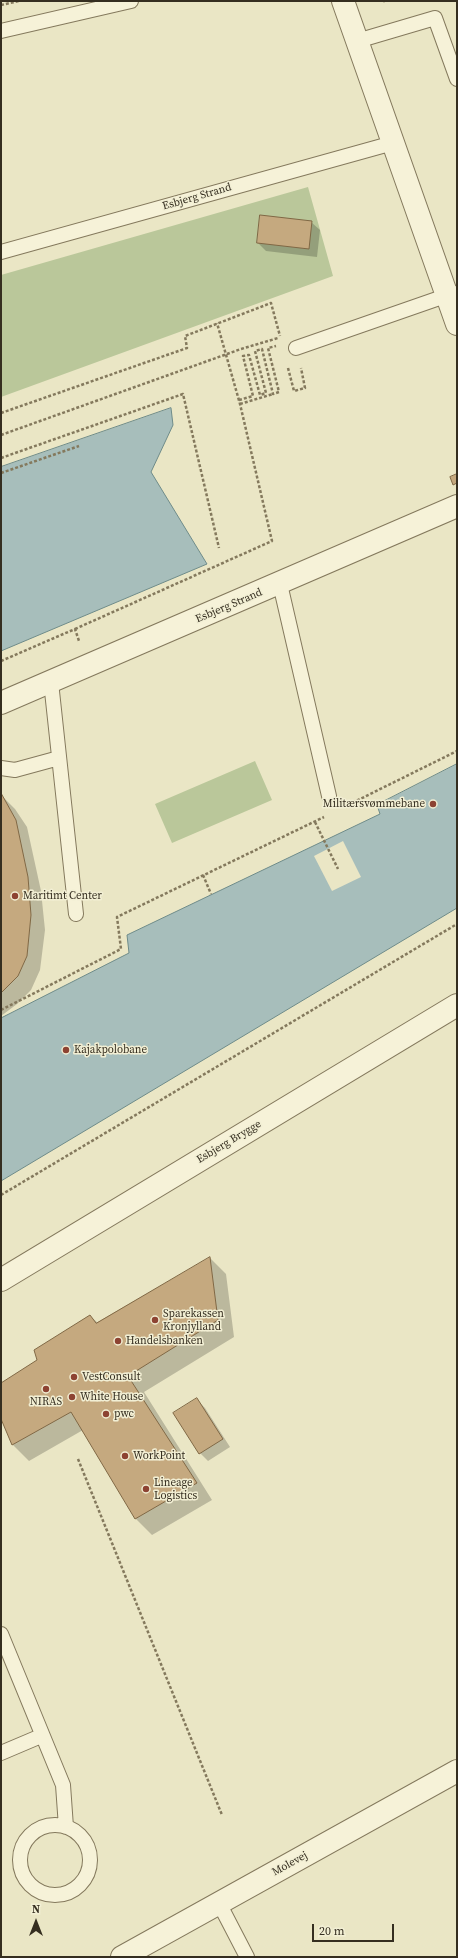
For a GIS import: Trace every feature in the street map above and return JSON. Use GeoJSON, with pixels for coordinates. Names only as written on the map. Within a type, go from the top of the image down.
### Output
{"type":"FeatureCollection","features":[{"type":"Feature","properties":{"kind":"street"},"geometry":{"type":"LineString","coordinates":[[343,1],[393,143],[452,294],[457,324]]}},
{"type":"Feature","properties":{"kind":"street","name":"Esbjerg Strand"},"geometry":{"type":"LineString","coordinates":[[1,703],[280,584],[457,506]]}},
{"type":"Feature","properties":{"kind":"street","name":"Esbjerg Brygge"},"geometry":{"type":"LineString","coordinates":[[1,1280],[457,1005]]}},
{"type":"Feature","properties":{"kind":"street","name":"Molevej"},"geometry":{"type":"LineString","coordinates":[[122,1957],[457,1771]]}},
{"type":"Feature","properties":{"kind":"lane"},"geometry":{"type":"LineString","coordinates":[[1,31],[131,1]]}},
{"type":"Feature","properties":{"kind":"lane"},"geometry":{"type":"LineString","coordinates":[[357,41],[435,18],[457,79]]}},
{"type":"Feature","properties":{"kind":"lane","name":"Esbjerg Strand"},"geometry":{"type":"LineString","coordinates":[[1,252],[393,143]]}},
{"type":"Feature","properties":{"kind":"lane"},"geometry":{"type":"LineString","coordinates":[[296,348],[452,294]]}},
{"type":"Feature","properties":{"kind":"lane"},"geometry":{"type":"LineString","coordinates":[[280,584],[328,796]]}},
{"type":"Feature","properties":{"kind":"lane"},"geometry":{"type":"LineString","coordinates":[[51,682],[76,914]]}},
{"type":"Feature","properties":{"kind":"lane"},"geometry":{"type":"LineString","coordinates":[[1,768],[15,770],[60,758]]}},
{"type":"Feature","properties":{"kind":"lane"},"geometry":{"type":"LineString","coordinates":[[1,1634],[41,1736],[63,1785],[66,1827]]}},
{"type":"Feature","properties":{"kind":"lane"},"geometry":{"type":"LineString","coordinates":[[1,1753],[41,1736]]}},
{"type":"Feature","properties":{"kind":"lane"},"geometry":{"type":"LineString","coordinates":[[55,1826],[66,1827],[83,1839],[88,1848],[90,1858],[89,1868],[85,1878],[79,1886],[70,1892],[60,1895],[49,1895],[38,1890],[29,1883],[23,1874],[21,1863],[22,1852],[26,1841],[39,1830],[55,1826]]}},
{"type":"Feature","properties":{"kind":"lane"},"geometry":{"type":"LineString","coordinates":[[219,1903],[247,1957]]}},
{"type":"Feature","properties":{"kind":"path"},"geometry":{"type":"LineString","coordinates":[[1,5],[19,1]]}},
{"type":"Feature","properties":{"kind":"path"},"geometry":{"type":"LineString","coordinates":[[1,413],[187,348],[185,336],[271,303],[282,344],[268,348],[279,392],[260,396]]}},
{"type":"Feature","properties":{"kind":"path"},"geometry":{"type":"LineString","coordinates":[[1,661],[74,630],[272,541],[240,404],[217,323]]}},
{"type":"Feature","properties":{"kind":"path"},"geometry":{"type":"LineString","coordinates":[[1,435],[226,354],[280,337]]}},
{"type":"Feature","properties":{"kind":"path"},"geometry":{"type":"LineString","coordinates":[[261,342],[273,394]]}},
{"type":"Feature","properties":{"kind":"path"},"geometry":{"type":"LineString","coordinates":[[287,364],[294,390],[305,388],[296,348]]}},
{"type":"Feature","properties":{"kind":"path"},"geometry":{"type":"LineString","coordinates":[[238,400],[253,396],[241,349]]}},
{"type":"Feature","properties":{"kind":"path"},"geometry":{"type":"LineString","coordinates":[[240,404],[266,393],[255,351],[262,349]]}},
{"type":"Feature","properties":{"kind":"path"},"geometry":{"type":"LineString","coordinates":[[243,356],[249,355],[260,396]]}},
{"type":"Feature","properties":{"kind":"path"},"geometry":{"type":"LineString","coordinates":[[1,458],[183,394],[219,548]]}},
{"type":"Feature","properties":{"kind":"path"},"geometry":{"type":"LineString","coordinates":[[1,473],[79,446]]}},
{"type":"Feature","properties":{"kind":"path"},"geometry":{"type":"LineString","coordinates":[[74,630],[88,666]]}},
{"type":"Feature","properties":{"kind":"path"},"geometry":{"type":"LineString","coordinates":[[343,808],[457,751]]}},
{"type":"Feature","properties":{"kind":"path"},"geometry":{"type":"LineString","coordinates":[[1,1010],[121,949],[117,917],[329,815]]}},
{"type":"Feature","properties":{"kind":"path"},"geometry":{"type":"LineString","coordinates":[[314,822],[338,869]]}},
{"type":"Feature","properties":{"kind":"path"},"geometry":{"type":"LineString","coordinates":[[203,875],[211,894]]}},
{"type":"Feature","properties":{"kind":"path"},"geometry":{"type":"LineString","coordinates":[[1,1195],[457,924]]}},
{"type":"Feature","properties":{"kind":"path"},"geometry":{"type":"LineString","coordinates":[[78,1459],[222,1815]]}},
{"type":"Feature","properties":{"kind":"green space"},"geometry":{"type":"Polygon","coordinates":[[[308,187],[333,276],[1,397],[1,275],[308,187]]]}},
{"type":"Feature","properties":{"kind":"green space"},"geometry":{"type":"Polygon","coordinates":[[[255,761],[272,800],[172,843],[155,804],[255,761]]]}},
{"type":"Feature","properties":{"kind":"water"},"geometry":{"type":"Polygon","coordinates":[[[171,408],[173,425],[151,472],[207,564],[1,651],[1,467],[171,408]]]}},
{"type":"Feature","properties":{"kind":"water"},"geometry":{"type":"Polygon","coordinates":[[[457,764],[457,908],[1,1181],[1,1018],[129,953],[127,935],[380,814],[377,805],[457,764]]]}},
{"type":"Feature","properties":{"kind":"pier"},"geometry":{"type":"Polygon","coordinates":[[[343,841],[361,877],[332,891],[314,856],[343,841]]]}},
{"type":"Feature","properties":{"kind":"building"},"geometry":{"type":"Polygon","coordinates":[[[260,215],[312,221],[309,249],[257,243],[260,215]]]}},
{"type":"Feature","properties":{"kind":"building"},"geometry":{"type":"Polygon","coordinates":[[[457,474],[457,483],[453,485],[450,477],[457,474]]]}},
{"type":"Feature","properties":{"kind":"building","name":"Maritimt Center"},"geometry":{"type":"Polygon","coordinates":[[[1,793],[16,820],[28,877],[31,915],[27,956],[18,976],[1,993],[1,793]]]}},
{"type":"Feature","properties":{"kind":"building","name":"White House"},"geometry":{"type":"Polygon","coordinates":[[[210,1257],[218,1320],[128,1376],[197,1483],[135,1519],[71,1412],[12,1445],[1,1419],[1,1383],[37,1360],[34,1350],[90,1315],[96,1323],[210,1257]]]}},
{"type":"Feature","properties":{"kind":"building"},"geometry":{"type":"Polygon","coordinates":[[[197,1398],[223,1439],[199,1454],[173,1413],[197,1398]]]}},
{"type":"Feature","properties":{"kind":"place","name":"Militærsvømmebane"},"geometry":{"type":"Point","coordinates":[433,804]}},
{"type":"Feature","properties":{"kind":"place","name":"Maritimt Center"},"geometry":{"type":"Point","coordinates":[15,896]}},
{"type":"Feature","properties":{"kind":"place","name":"Kajakpolobane"},"geometry":{"type":"Point","coordinates":[66,1050]}},
{"type":"Feature","properties":{"kind":"place","name":"Sparekassen Kronjylland"},"geometry":{"type":"Point","coordinates":[155,1320]}},
{"type":"Feature","properties":{"kind":"place","name":"Handelsbanken"},"geometry":{"type":"Point","coordinates":[118,1341]}},
{"type":"Feature","properties":{"kind":"place","name":"VestConsult"},"geometry":{"type":"Point","coordinates":[74,1377]}},
{"type":"Feature","properties":{"kind":"place","name":"NIRAS"},"geometry":{"type":"Point","coordinates":[46,1389]}},
{"type":"Feature","properties":{"kind":"place","name":"White House"},"geometry":{"type":"Point","coordinates":[72,1397]}},
{"type":"Feature","properties":{"kind":"place","name":"pwc"},"geometry":{"type":"Point","coordinates":[106,1414]}},
{"type":"Feature","properties":{"kind":"place","name":"WorkPoint"},"geometry":{"type":"Point","coordinates":[125,1456]}},
{"type":"Feature","properties":{"kind":"place","name":"Lineage Logistics"},"geometry":{"type":"Point","coordinates":[146,1489]}}]}
